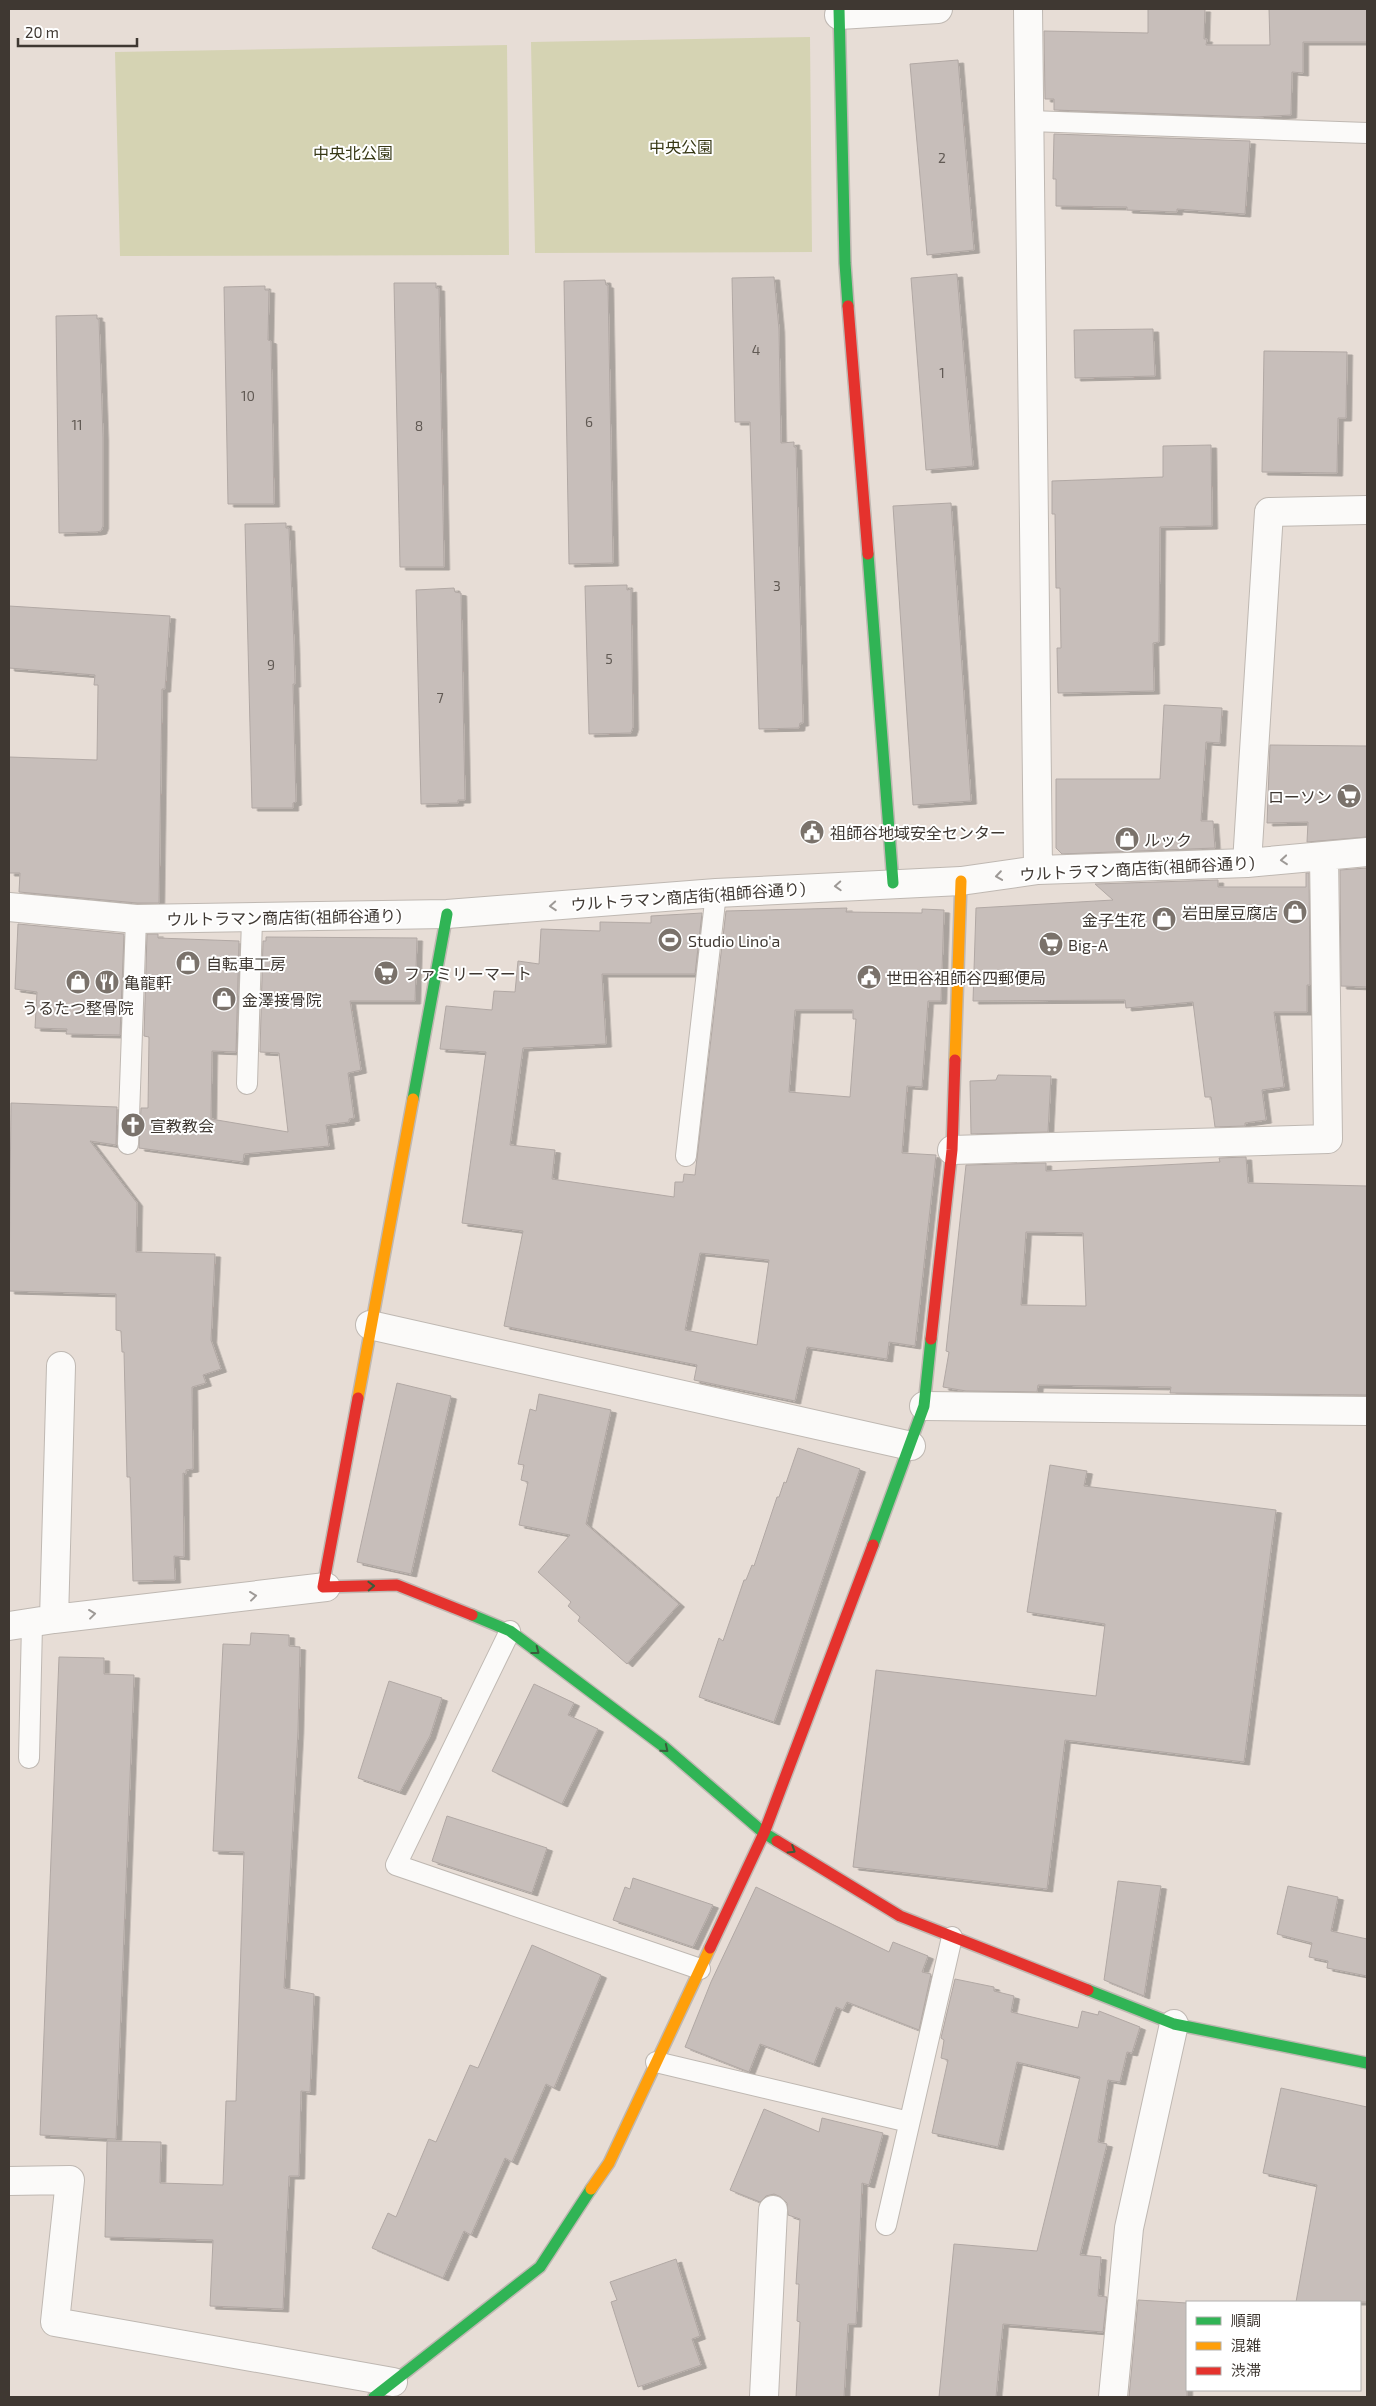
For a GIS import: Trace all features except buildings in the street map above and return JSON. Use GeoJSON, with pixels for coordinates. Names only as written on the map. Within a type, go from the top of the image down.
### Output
{"type":"FeatureCollection","features":[{"type":"Feature","properties":{"kind":"street"},"geometry":{"type":"LineString","coordinates":[[893,883],[845,263],[839,12],[938,9]]}},
{"type":"Feature","properties":{"kind":"street"},"geometry":{"type":"LineString","coordinates":[[1028,9],[1038,870]]}},
{"type":"Feature","properties":{"kind":"street"},"geometry":{"type":"LineString","coordinates":[[1246,863],[1268,512],[1367,510]]}},
{"type":"Feature","properties":{"kind":"street","name":"ウルトラマン商店街(祖師谷通り)"},"geometry":{"type":"LineString","coordinates":[[9,907],[136,919],[447,914],[716,893],[961,881],[1038,870],[1246,863],[1367,852]]}},
{"type":"Feature","properties":{"kind":"street"},"geometry":{"type":"LineString","coordinates":[[952,1150],[1328,1138],[1324,856]]}},
{"type":"Feature","properties":{"kind":"street"},"geometry":{"type":"LineString","coordinates":[[9,2180],[70,2180],[55,2322],[383,2390],[540,2267],[608,2163],[764,1833],[924,1406],[952,1150],[961,881]]}},
{"type":"Feature","properties":{"kind":"street"},"geometry":{"type":"LineString","coordinates":[[324,1587],[370,1325],[447,914]]}},
{"type":"Feature","properties":{"kind":"street"},"geometry":{"type":"LineString","coordinates":[[370,1325],[910,1446]]}},
{"type":"Feature","properties":{"kind":"street"},"geometry":{"type":"LineString","coordinates":[[61,1366],[32,1623],[324,1587],[397,1585],[510,1631],[663,1746],[764,1833],[900,1916],[1174,2024],[1367,2063]]}},
{"type":"Feature","properties":{"kind":"street"},"geometry":{"type":"LineString","coordinates":[[924,1406],[1367,1411]]}},
{"type":"Feature","properties":{"kind":"street"},"geometry":{"type":"LineString","coordinates":[[1113,2397],[1129,2228],[1174,2024]]}},
{"type":"Feature","properties":{"kind":"street"},"geometry":{"type":"LineString","coordinates":[[764,2397],[773,2210]]}},
{"type":"Feature","properties":{"kind":"lane"},"geometry":{"type":"LineString","coordinates":[[1030,121],[1367,133]]}},
{"type":"Feature","properties":{"kind":"lane"},"geometry":{"type":"LineString","coordinates":[[686,1156],[716,893]]}},
{"type":"Feature","properties":{"kind":"lane"},"geometry":{"type":"LineString","coordinates":[[247,1084],[252,918]]}},
{"type":"Feature","properties":{"kind":"lane"},"geometry":{"type":"LineString","coordinates":[[128,1144],[136,919]]}},
{"type":"Feature","properties":{"kind":"lane"},"geometry":{"type":"LineString","coordinates":[[29,1758],[32,1623]]}},
{"type":"Feature","properties":{"kind":"lane"},"geometry":{"type":"LineString","coordinates":[[510,1631],[396,1865],[700,1969]]}},
{"type":"Feature","properties":{"kind":"lane"},"geometry":{"type":"LineString","coordinates":[[886,2225],[952,1937]]}},
{"type":"Feature","properties":{"kind":"lane"},"geometry":{"type":"LineString","coordinates":[[656,2062],[909,2122]]}},
{"type":"Feature","properties":{"kind":"green space","name":"中央公園"},"geometry":{"type":"Polygon","coordinates":[[[810,37],[812,252],[535,253],[531,42],[810,37]]]}},
{"type":"Feature","properties":{"kind":"green space","name":"中央北公園"},"geometry":{"type":"Polygon","coordinates":[[[507,45],[509,255],[120,256],[115,52],[507,45]]]}},
{"type":"Feature","properties":{"kind":"traffic: fast"},"geometry":{"type":"LineString","coordinates":[[839,9],[845,263],[848,306]]}},
{"type":"Feature","properties":{"kind":"traffic: fast"},"geometry":{"type":"LineString","coordinates":[[868,554],[893,883]]}},
{"type":"Feature","properties":{"kind":"traffic: fast"},"geometry":{"type":"LineString","coordinates":[[413,1099],[447,914]]}},
{"type":"Feature","properties":{"kind":"traffic: fast"},"geometry":{"type":"LineString","coordinates":[[873,1545],[924,1406],[931,1339]]}},
{"type":"Feature","properties":{"kind":"traffic: fast"},"geometry":{"type":"LineString","coordinates":[[472,1615],[510,1631],[663,1746],[764,1833],[777,1841]]}},
{"type":"Feature","properties":{"kind":"traffic: fast"},"geometry":{"type":"LineString","coordinates":[[1088,1990],[1174,2024],[1367,2063]]}},
{"type":"Feature","properties":{"kind":"traffic: fast"},"geometry":{"type":"LineString","coordinates":[[374,2397],[540,2267],[591,2189]]}},
{"type":"Feature","properties":{"kind":"traffic: slow"},"geometry":{"type":"LineString","coordinates":[[955,1060],[961,881]]}},
{"type":"Feature","properties":{"kind":"traffic: slow"},"geometry":{"type":"LineString","coordinates":[[358,1398],[413,1099]]}},
{"type":"Feature","properties":{"kind":"traffic: slow"},"geometry":{"type":"LineString","coordinates":[[591,2189],[609,2163],[710,1948]]}},
{"type":"Feature","properties":{"kind":"traffic: jam"},"geometry":{"type":"LineString","coordinates":[[848,306],[868,554]]}},
{"type":"Feature","properties":{"kind":"traffic: jam"},"geometry":{"type":"LineString","coordinates":[[931,1339],[952,1150],[955,1060]]}},
{"type":"Feature","properties":{"kind":"traffic: jam"},"geometry":{"type":"LineString","coordinates":[[358,1398],[323,1587],[397,1585],[472,1615]]}},
{"type":"Feature","properties":{"kind":"traffic: jam"},"geometry":{"type":"LineString","coordinates":[[710,1948],[764,1833],[873,1545]]}},
{"type":"Feature","properties":{"kind":"traffic: jam"},"geometry":{"type":"LineString","coordinates":[[777,1841],[900,1916],[1088,1990]]}},
{"type":"Feature","properties":{"kind":"place","name":"ローソン"},"geometry":{"type":"Point","coordinates":[1349,796]}},
{"type":"Feature","properties":{"kind":"place","name":"祖師谷地域安全センター"},"geometry":{"type":"Point","coordinates":[812,832]}},
{"type":"Feature","properties":{"kind":"place","name":"ルック"},"geometry":{"type":"Point","coordinates":[1127,839]}},
{"type":"Feature","properties":{"kind":"place","name":"岩田屋豆腐店"},"geometry":{"type":"Point","coordinates":[1295,912]}},
{"type":"Feature","properties":{"kind":"place","name":"金子生花"},"geometry":{"type":"Point","coordinates":[1164,919]}},
{"type":"Feature","properties":{"kind":"place","name":"Studio Lino'a"},"geometry":{"type":"Point","coordinates":[670,940]}},
{"type":"Feature","properties":{"kind":"place","name":"Big-A"},"geometry":{"type":"Point","coordinates":[1051,944]}},
{"type":"Feature","properties":{"kind":"place","name":"自転車工房"},"geometry":{"type":"Point","coordinates":[188,963]}},
{"type":"Feature","properties":{"kind":"place","name":"ファミリーマート"},"geometry":{"type":"Point","coordinates":[386,973]}},
{"type":"Feature","properties":{"kind":"place","name":"世田谷祖師谷四郵便局"},"geometry":{"type":"Point","coordinates":[869,977]}},
{"type":"Feature","properties":{"kind":"place","name":"うるたつ整骨院"},"geometry":{"type":"Point","coordinates":[78,982]}},
{"type":"Feature","properties":{"kind":"place","name":"亀龍軒"},"geometry":{"type":"Point","coordinates":[107,982]}},
{"type":"Feature","properties":{"kind":"place","name":"金澤接骨院"},"geometry":{"type":"Point","coordinates":[224,999]}},
{"type":"Feature","properties":{"kind":"place","name":"宣教教会"},"geometry":{"type":"Point","coordinates":[133,1125]}}]}
